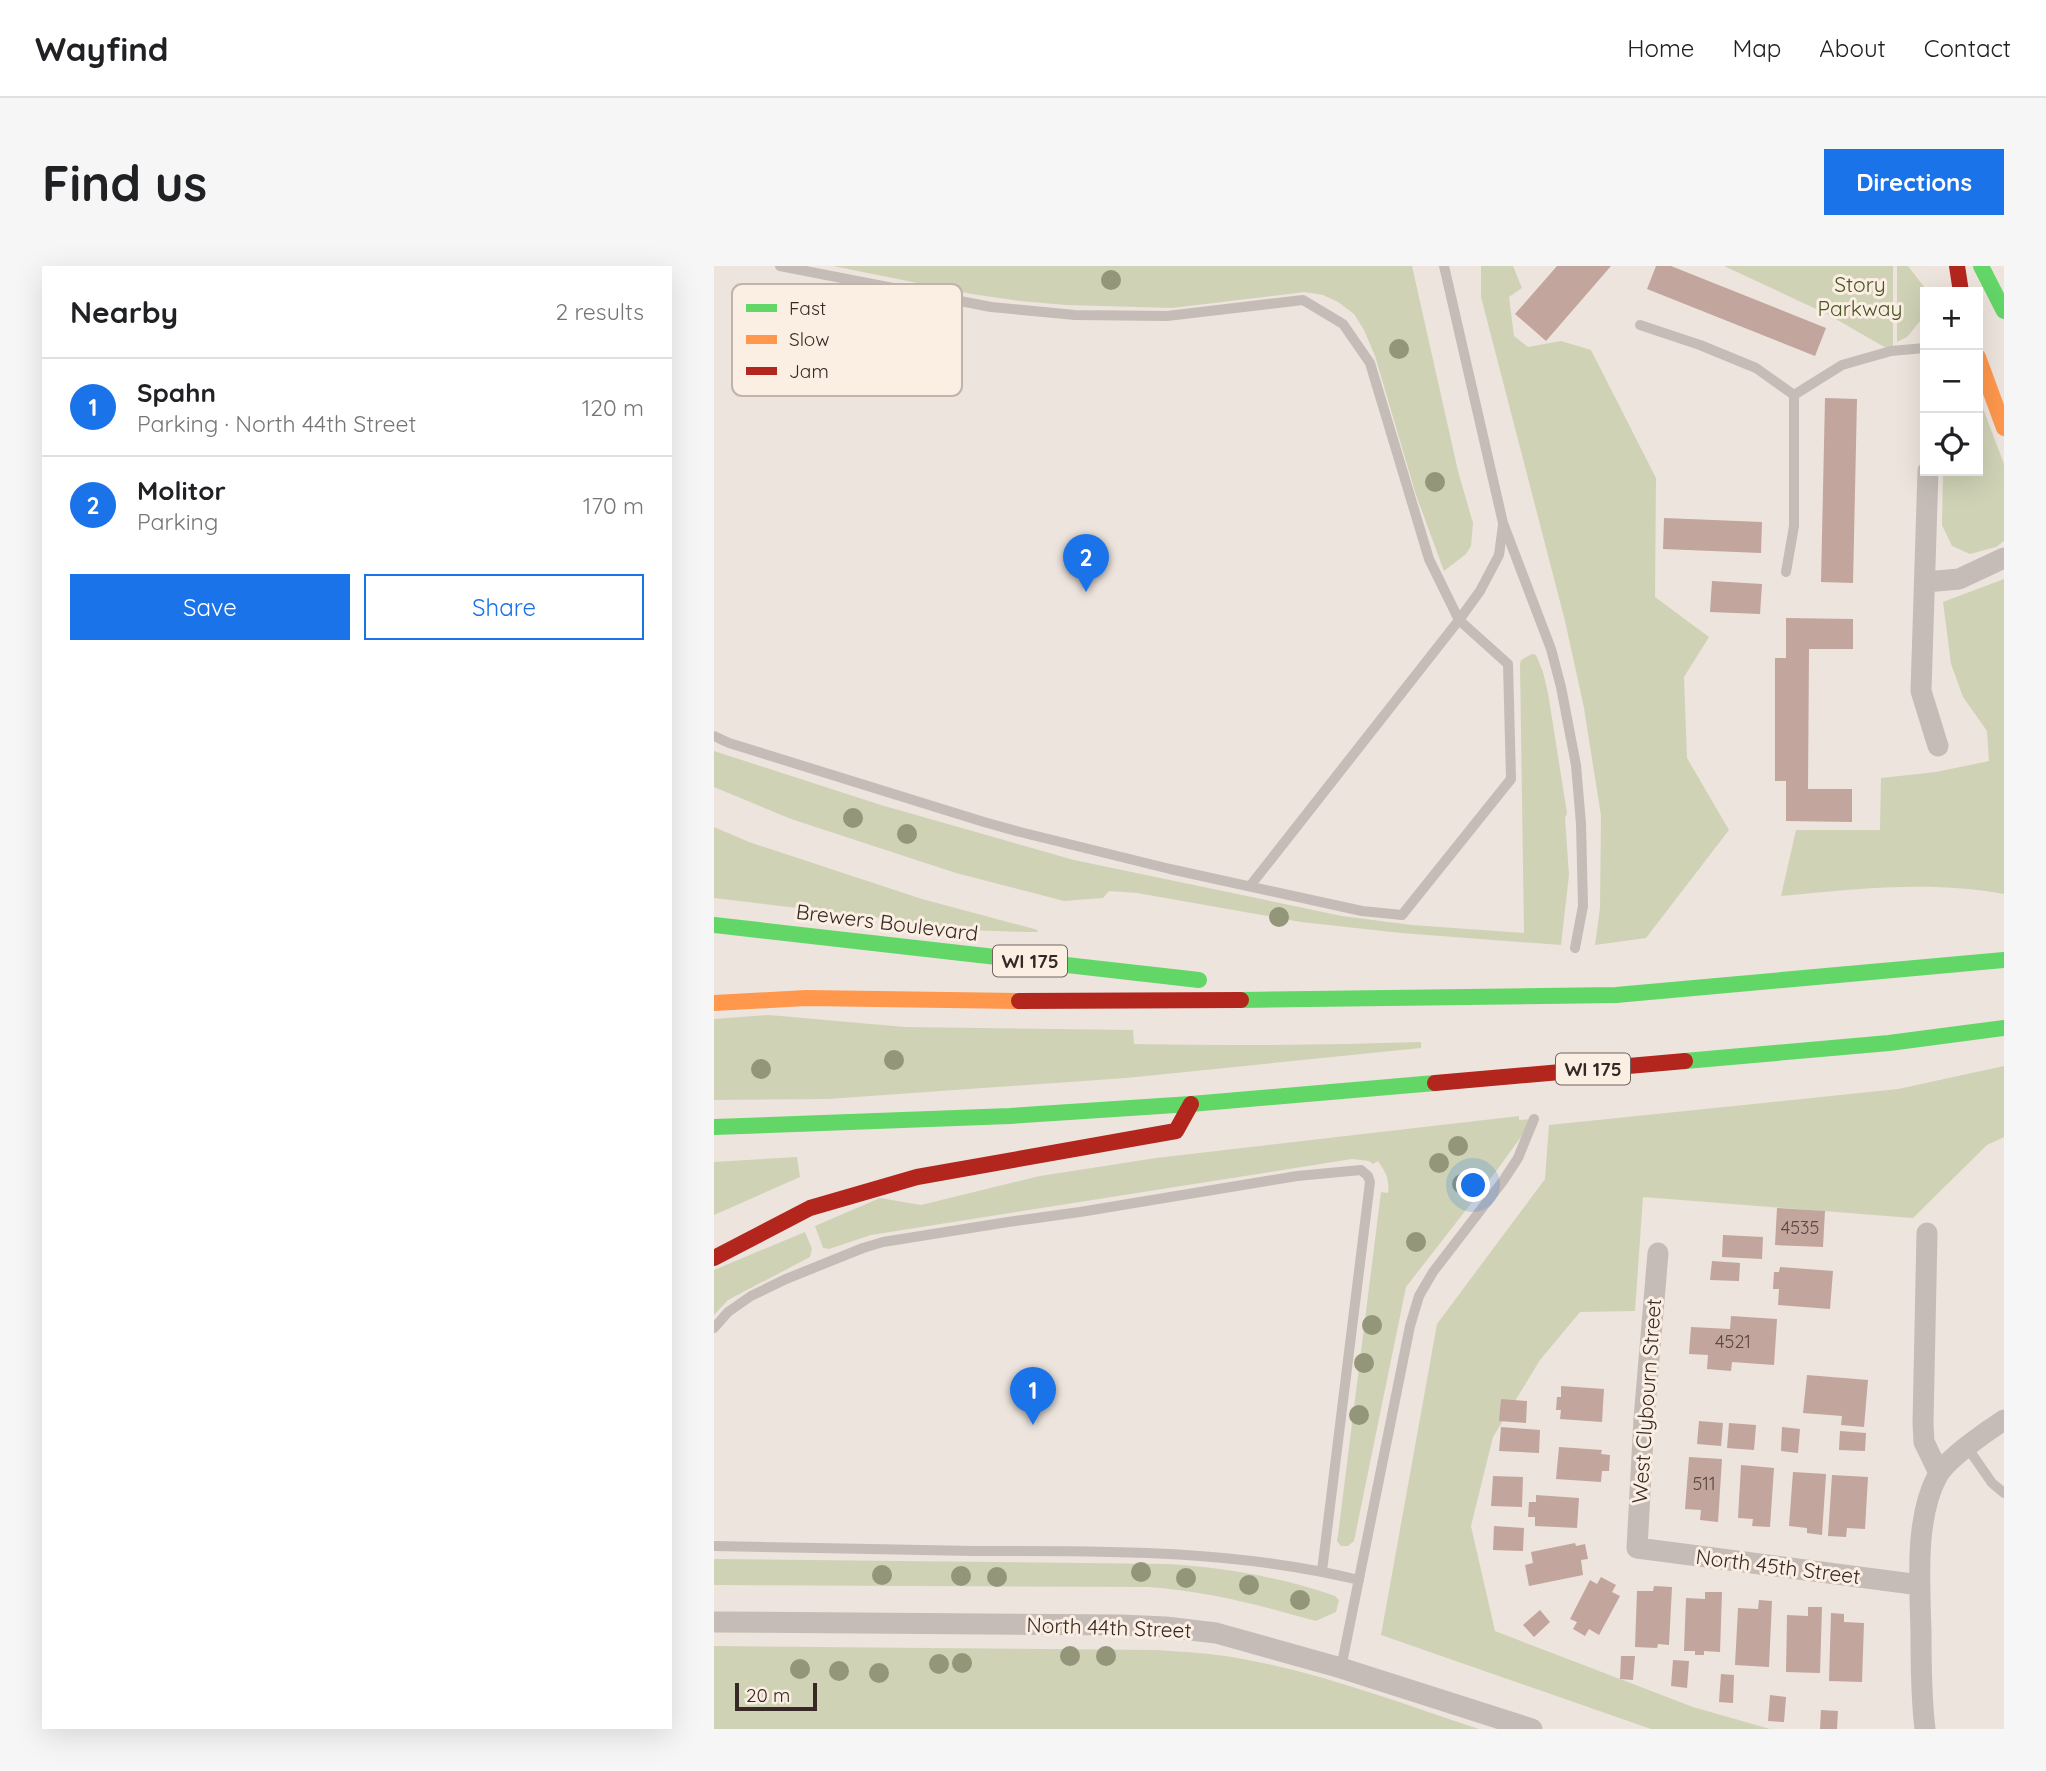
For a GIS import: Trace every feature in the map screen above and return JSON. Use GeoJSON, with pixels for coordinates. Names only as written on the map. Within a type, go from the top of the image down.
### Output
{"type":"FeatureCollection","features":[{"type":"Feature","properties":{"kind":"main road"},"geometry":{"type":"LineString","coordinates":[[1957,266],[1960,287]]}},
{"type":"Feature","properties":{"kind":"main road"},"geometry":{"type":"LineString","coordinates":[[1981,266],[2004,311]]}},
{"type":"Feature","properties":{"kind":"main road"},"geometry":{"type":"LineString","coordinates":[[1983,371],[2004,428]]}},
{"type":"Feature","properties":{"kind":"main road","name":"Brewers Boulevard"},"geometry":{"type":"LineString","coordinates":[[714,925],[1210,982]]}},
{"type":"Feature","properties":{"kind":"main road"},"geometry":{"type":"LineString","coordinates":[[1872,971],[1965,947]]}},
{"type":"Feature","properties":{"kind":"main road"},"geometry":{"type":"LineString","coordinates":[[714,1003],[817,998],[1102,1002],[1616,995],[2004,960]]}},
{"type":"Feature","properties":{"kind":"main road"},"geometry":{"type":"LineString","coordinates":[[1237,985],[1347,997]]}},
{"type":"Feature","properties":{"kind":"main road","name":"WI 175"},"geometry":{"type":"LineString","coordinates":[[714,1127],[1010,1116],[1191,1104],[1889,1043],[2001,1029]]}},
{"type":"Feature","properties":{"kind":"main road"},"geometry":{"type":"LineString","coordinates":[[714,1258],[810,1208],[917,1177],[1176,1131],[1191,1104]]}},
{"type":"Feature","properties":{"kind":"street"},"geometry":{"type":"LineString","coordinates":[[1928,476],[1921,691],[1938,746]]}},
{"type":"Feature","properties":{"kind":"street"},"geometry":{"type":"LineString","coordinates":[[1926,582],[1959,579],[2004,558]]}},
{"type":"Feature","properties":{"kind":"street"},"geometry":{"type":"LineString","coordinates":[[1927,1233],[1923,1423],[1924,1442],[1939,1473]]}},
{"type":"Feature","properties":{"kind":"street","name":"West Clybourn Street"},"geometry":{"type":"LineString","coordinates":[[1637,1548],[1644,1419],[1658,1254]]}},
{"type":"Feature","properties":{"kind":"street"},"geometry":{"type":"LineString","coordinates":[[1925,1729],[1920,1585],[1924,1522],[1929,1499],[1939,1473],[2002,1421]]}},
{"type":"Feature","properties":{"kind":"street","name":"North 45th Street"},"geometry":{"type":"LineString","coordinates":[[1637,1548],[1920,1585]]}},
{"type":"Feature","properties":{"kind":"street","name":"North 44th Street"},"geometry":{"type":"LineString","coordinates":[[714,1622],[1166,1627],[1216,1633],[1341,1668],[1532,1729]]}},
{"type":"Feature","properties":{"kind":"lane"},"geometry":{"type":"LineString","coordinates":[[780,266],[873,284]]}},
{"type":"Feature","properties":{"kind":"lane"},"geometry":{"type":"LineString","coordinates":[[1444,266],[1503,523],[1551,649],[1562,687],[1576,765],[1583,873],[1583,906],[1576,948]]}},
{"type":"Feature","properties":{"kind":"lane"},"geometry":{"type":"LineString","coordinates":[[714,736],[729,743],[984,822],[1250,887],[1362,911],[1402,915],[1511,779],[1508,664],[1459,620],[1429,559],[1370,363],[1343,324],[1303,300],[1167,316],[1075,314],[991,307],[962,301]]}},
{"type":"Feature","properties":{"kind":"lane"},"geometry":{"type":"LineString","coordinates":[[1640,325],[1700,345],[1756,368],[1794,394]]}},
{"type":"Feature","properties":{"kind":"lane"},"geometry":{"type":"LineString","coordinates":[[1794,394],[1842,365],[1891,351],[1920,348]]}},
{"type":"Feature","properties":{"kind":"lane"},"geometry":{"type":"LineString","coordinates":[[1786,572],[1794,526],[1794,394]]}},
{"type":"Feature","properties":{"kind":"lane"},"geometry":{"type":"LineString","coordinates":[[1250,887],[1480,591],[1499,555],[1503,523]]}},
{"type":"Feature","properties":{"kind":"lane"},"geometry":{"type":"LineString","coordinates":[[1341,1668],[1410,1326],[1419,1296],[1433,1272],[1518,1158],[1534,1119]]}},
{"type":"Feature","properties":{"kind":"lane"},"geometry":{"type":"LineString","coordinates":[[714,1328],[728,1312],[751,1296],[786,1279],[883,1242],[1297,1176],[1361,1170],[1370,1182],[1322,1571]]}},
{"type":"Feature","properties":{"kind":"lane"},"geometry":{"type":"LineString","coordinates":[[1968,1447],[1992,1483],[2004,1493]]}},
{"type":"Feature","properties":{"kind":"lane"},"geometry":{"type":"LineString","coordinates":[[714,1546],[1112,1551],[1252,1560],[1359,1580]]}},
{"type":"Feature","properties":{"kind":"green space"},"geometry":{"type":"Polygon","coordinates":[[[833,266],[1412,266],[1458,471],[1473,523],[1471,546],[1466,554],[1444,571],[1416,495],[1375,356],[1354,314],[1338,302],[1323,295],[1305,292],[1172,308],[1066,305],[962,292],[962,284],[922,284],[833,266]]]}},
{"type":"Feature","properties":{"kind":"green space"},"geometry":{"type":"Polygon","coordinates":[[[1481,266],[1513,266],[1522,288],[1509,297],[1514,336],[1528,347],[1561,341],[1591,350],[1656,478],[1655,597],[1709,637],[1684,677],[1687,758],[1729,830],[1646,938],[1595,945],[1600,908],[1601,816],[1584,708],[1565,621],[1481,297],[1481,266]]]}},
{"type":"Feature","properties":{"kind":"green space","name":"Story Parkway"},"geometry":{"type":"Polygon","coordinates":[[[1724,266],[1893,266],[1893,352],[1827,314],[1724,266]]]}},
{"type":"Feature","properties":{"kind":"green space"},"geometry":{"type":"Polygon","coordinates":[[[1897,266],[1908,266],[1924,287],[1920,287],[1920,321],[1907,337],[1897,342],[1897,266]]]}},
{"type":"Feature","properties":{"kind":"green space"},"geometry":{"type":"Polygon","coordinates":[[[1983,408],[2004,464],[2004,541],[1996,547],[1970,554],[1952,546],[1942,525],[1943,476],[1983,476],[1983,408]]]}},
{"type":"Feature","properties":{"kind":"green space"},"geometry":{"type":"Polygon","coordinates":[[[2004,579],[2004,894],[1949,887],[1921,887],[1781,896],[1796,830],[1880,830],[1881,778],[1936,772],[1989,761],[1987,731],[1963,697],[1951,664],[1943,602],[2004,579]]]}},
{"type":"Feature","properties":{"kind":"green space"},"geometry":{"type":"Polygon","coordinates":[[[1532,654],[1536,655],[1543,672],[1548,693],[1567,813],[1565,818],[1569,875],[1561,945],[1401,933],[1301,922],[1137,893],[1109,891],[1103,898],[1064,901],[956,873],[791,819],[714,787],[714,751],[881,805],[1074,860],[1342,916],[1412,925],[1524,933],[1520,664],[1521,660],[1532,654]]]}},
{"type":"Feature","properties":{"kind":"green space"},"geometry":{"type":"Polygon","coordinates":[[[714,827],[749,842],[922,899],[1038,930],[1000,931],[909,925],[891,923],[890,919],[714,898],[714,827]]]}},
{"type":"Feature","properties":{"kind":"green space"},"geometry":{"type":"Polygon","coordinates":[[[769,1015],[905,1027],[1133,1030],[1134,1044],[1421,1042],[1421,1048],[1126,1078],[828,1099],[714,1100],[714,1019],[769,1015]]]}},
{"type":"Feature","properties":{"kind":"green space"},"geometry":{"type":"Polygon","coordinates":[[[2004,1066],[2004,1137],[1987,1145],[1913,1218],[1643,1197],[1635,1311],[1580,1312],[1540,1360],[1493,1437],[1471,1526],[1495,1631],[1693,1707],[1770,1729],[1651,1729],[1381,1635],[1437,1324],[1545,1179],[1549,1125],[1898,1089],[2004,1066]]]}},
{"type":"Feature","properties":{"kind":"green space"},"geometry":{"type":"Polygon","coordinates":[[[1519,1116],[1519,1120],[1534,1119],[1406,1287],[1354,1541],[1348,1546],[1341,1546],[1337,1541],[1381,1192],[1388,1193],[1386,1175],[1378,1161],[1373,1164],[1352,1159],[871,1235],[829,1249],[823,1248],[815,1226],[880,1198],[921,1205],[1040,1176],[1156,1158],[1519,1116]]]}},
{"type":"Feature","properties":{"kind":"green space"},"geometry":{"type":"Polygon","coordinates":[[[797,1157],[800,1177],[714,1215],[714,1162],[797,1157]]]}},
{"type":"Feature","properties":{"kind":"green space"},"geometry":{"type":"Polygon","coordinates":[[[805,1232],[812,1249],[810,1257],[728,1300],[714,1315],[714,1270],[805,1232]]]}},
{"type":"Feature","properties":{"kind":"green space"},"geometry":{"type":"Polygon","coordinates":[[[714,1559],[1169,1564],[1274,1579],[1315,1589],[1339,1600],[1336,1612],[1316,1621],[1233,1600],[1148,1587],[714,1585],[714,1559]]]}},
{"type":"Feature","properties":{"kind":"green space"},"geometry":{"type":"Polygon","coordinates":[[[714,1646],[1157,1650],[1227,1656],[1299,1671],[1479,1729],[714,1729],[714,1646]]]}},
{"type":"Feature","properties":{"kind":"building"},"geometry":{"type":"Polygon","coordinates":[[[1557,266],[1611,266],[1546,341],[1515,314],[1557,266]]]}},
{"type":"Feature","properties":{"kind":"building"},"geometry":{"type":"Polygon","coordinates":[[[1656,266],[1671,266],[1826,328],[1815,356],[1647,289],[1656,266]]]}},
{"type":"Feature","properties":{"kind":"building"},"geometry":{"type":"Polygon","coordinates":[[[1825,398],[1857,399],[1853,583],[1821,582],[1825,398]]]}},
{"type":"Feature","properties":{"kind":"building"},"geometry":{"type":"Polygon","coordinates":[[[1664,518],[1762,522],[1761,553],[1663,549],[1664,518]]]}},
{"type":"Feature","properties":{"kind":"building"},"geometry":{"type":"Polygon","coordinates":[[[1712,581],[1762,584],[1760,614],[1710,612],[1712,581]]]}},
{"type":"Feature","properties":{"kind":"building"},"geometry":{"type":"Polygon","coordinates":[[[1786,618],[1853,619],[1853,649],[1809,649],[1808,789],[1852,789],[1852,822],[1786,821],[1786,781],[1775,781],[1775,658],[1786,658],[1786,618]]]}},
{"type":"Feature","properties":{"kind":"building"},"geometry":{"type":"Polygon","coordinates":[[[1777,1208],[1825,1211],[1823,1247],[1775,1245],[1777,1208]]]}},
{"type":"Feature","properties":{"kind":"building"},"geometry":{"type":"Polygon","coordinates":[[[1723,1235],[1763,1237],[1762,1259],[1722,1257],[1723,1235]]]}},
{"type":"Feature","properties":{"kind":"building"},"geometry":{"type":"Polygon","coordinates":[[[1712,1261],[1740,1263],[1739,1281],[1710,1280],[1712,1261]]]}},
{"type":"Feature","properties":{"kind":"building"},"geometry":{"type":"Polygon","coordinates":[[[1780,1267],[1833,1271],[1830,1309],[1778,1305],[1779,1289],[1773,1289],[1774,1272],[1779,1272],[1780,1267]]]}},
{"type":"Feature","properties":{"kind":"building"},"geometry":{"type":"Polygon","coordinates":[[[1731,1316],[1777,1319],[1774,1365],[1732,1362],[1731,1371],[1707,1369],[1708,1355],[1689,1354],[1691,1327],[1730,1329],[1731,1316]]]}},
{"type":"Feature","properties":{"kind":"building"},"geometry":{"type":"Polygon","coordinates":[[[1807,1375],[1868,1380],[1864,1427],[1841,1425],[1842,1416],[1803,1413],[1807,1375]]]}},
{"type":"Feature","properties":{"kind":"building"},"geometry":{"type":"Polygon","coordinates":[[[1561,1386],[1604,1389],[1602,1422],[1560,1419],[1561,1410],[1556,1410],[1557,1397],[1561,1397],[1561,1386]]]}},
{"type":"Feature","properties":{"kind":"building"},"geometry":{"type":"Polygon","coordinates":[[[1501,1399],[1527,1401],[1526,1423],[1499,1421],[1501,1399]]]}},
{"type":"Feature","properties":{"kind":"building"},"geometry":{"type":"Polygon","coordinates":[[[1699,1421],[1723,1423],[1721,1446],[1697,1444],[1699,1421]]]}},
{"type":"Feature","properties":{"kind":"building"},"geometry":{"type":"Polygon","coordinates":[[[1729,1423],[1756,1425],[1754,1450],[1727,1448],[1729,1423]]]}},
{"type":"Feature","properties":{"kind":"building"},"geometry":{"type":"Polygon","coordinates":[[[1501,1427],[1540,1430],[1539,1453],[1499,1451],[1501,1427]]]}},
{"type":"Feature","properties":{"kind":"building"},"geometry":{"type":"Polygon","coordinates":[[[1782,1427],[1800,1429],[1798,1453],[1781,1451],[1782,1427]]]}},
{"type":"Feature","properties":{"kind":"building"},"geometry":{"type":"Polygon","coordinates":[[[1840,1431],[1866,1433],[1865,1451],[1839,1450],[1840,1431]]]}},
{"type":"Feature","properties":{"kind":"building"},"geometry":{"type":"Polygon","coordinates":[[[1559,1447],[1602,1450],[1601,1454],[1610,1455],[1609,1471],[1602,1471],[1601,1482],[1556,1479],[1559,1447]]]}},
{"type":"Feature","properties":{"kind":"building"},"geometry":{"type":"Polygon","coordinates":[[[1689,1457],[1722,1459],[1718,1522],[1700,1520],[1701,1510],[1685,1509],[1689,1457]]]}},
{"type":"Feature","properties":{"kind":"building"},"geometry":{"type":"Polygon","coordinates":[[[1741,1465],[1774,1468],[1770,1527],[1752,1526],[1753,1519],[1738,1518],[1741,1465]]]}},
{"type":"Feature","properties":{"kind":"building"},"geometry":{"type":"Polygon","coordinates":[[[1793,1472],[1826,1474],[1822,1535],[1807,1533],[1807,1528],[1789,1526],[1793,1472]]]}},
{"type":"Feature","properties":{"kind":"building"},"geometry":{"type":"Polygon","coordinates":[[[1832,1475],[1868,1477],[1865,1529],[1847,1528],[1846,1537],[1828,1536],[1832,1475]]]}},
{"type":"Feature","properties":{"kind":"building"},"geometry":{"type":"Polygon","coordinates":[[[1493,1476],[1523,1477],[1522,1507],[1491,1506],[1493,1476]]]}},
{"type":"Feature","properties":{"kind":"building"},"geometry":{"type":"Polygon","coordinates":[[[1536,1495],[1579,1498],[1577,1528],[1535,1526],[1535,1517],[1528,1517],[1529,1502],[1536,1502],[1536,1495]]]}},
{"type":"Feature","properties":{"kind":"building"},"geometry":{"type":"Polygon","coordinates":[[[1494,1526],[1524,1528],[1523,1551],[1493,1550],[1494,1526]]]}},
{"type":"Feature","properties":{"kind":"building"},"geometry":{"type":"Polygon","coordinates":[[[1575,1543],[1576,1546],[1585,1544],[1588,1559],[1581,1560],[1583,1575],[1529,1586],[1525,1565],[1533,1563],[1531,1552],[1575,1543]]]}},
{"type":"Feature","properties":{"kind":"building"},"geometry":{"type":"Polygon","coordinates":[[[1601,1577],[1616,1585],[1612,1592],[1620,1596],[1599,1635],[1589,1629],[1585,1636],[1573,1629],[1577,1622],[1570,1619],[1590,1580],[1597,1584],[1601,1577]]]}},
{"type":"Feature","properties":{"kind":"building"},"geometry":{"type":"Polygon","coordinates":[[[1654,1586],[1672,1587],[1669,1645],[1658,1644],[1657,1648],[1635,1647],[1637,1591],[1653,1591],[1654,1586]]]}},
{"type":"Feature","properties":{"kind":"building"},"geometry":{"type":"Polygon","coordinates":[[[1705,1592],[1722,1592],[1720,1652],[1704,1651],[1704,1655],[1695,1655],[1695,1651],[1684,1651],[1686,1598],[1705,1599],[1705,1592]]]}},
{"type":"Feature","properties":{"kind":"building"},"geometry":{"type":"Polygon","coordinates":[[[1759,1600],[1772,1601],[1769,1667],[1735,1665],[1738,1608],[1758,1609],[1759,1600]]]}},
{"type":"Feature","properties":{"kind":"building"},"geometry":{"type":"Polygon","coordinates":[[[1808,1607],[1822,1607],[1820,1673],[1786,1672],[1787,1615],[1808,1616],[1808,1607]]]}},
{"type":"Feature","properties":{"kind":"building"},"geometry":{"type":"Polygon","coordinates":[[[1540,1610],[1550,1622],[1534,1637],[1523,1625],[1540,1610]]]}},
{"type":"Feature","properties":{"kind":"building"},"geometry":{"type":"Polygon","coordinates":[[[1831,1613],[1844,1614],[1844,1622],[1864,1623],[1862,1682],[1829,1681],[1831,1613]]]}},
{"type":"Feature","properties":{"kind":"building"},"geometry":{"type":"Polygon","coordinates":[[[1621,1656],[1635,1656],[1633,1680],[1620,1679],[1621,1656]]]}},
{"type":"Feature","properties":{"kind":"building"},"geometry":{"type":"Polygon","coordinates":[[[1673,1660],[1689,1661],[1687,1688],[1671,1686],[1673,1660]]]}},
{"type":"Feature","properties":{"kind":"building"},"geometry":{"type":"Polygon","coordinates":[[[1721,1674],[1734,1675],[1733,1703],[1719,1702],[1721,1674]]]}},
{"type":"Feature","properties":{"kind":"building"},"geometry":{"type":"Polygon","coordinates":[[[1770,1695],[1786,1697],[1784,1722],[1768,1721],[1770,1695]]]}},
{"type":"Feature","properties":{"kind":"building"},"geometry":{"type":"Polygon","coordinates":[[[1821,1710],[1838,1711],[1837,1729],[1820,1729],[1821,1710]]]}},
{"type":"Feature","properties":{"kind":"traffic: fast"},"geometry":{"type":"LineString","coordinates":[[1981,266],[2004,311]]}},
{"type":"Feature","properties":{"kind":"traffic: fast"},"geometry":{"type":"LineString","coordinates":[[714,925],[1199,980]]}},
{"type":"Feature","properties":{"kind":"traffic: fast"},"geometry":{"type":"LineString","coordinates":[[1241,1000],[1616,995],[2004,960]]}},
{"type":"Feature","properties":{"kind":"traffic: fast"},"geometry":{"type":"LineString","coordinates":[[1685,1061],[1889,1043],[2004,1028]]}},
{"type":"Feature","properties":{"kind":"traffic: fast"},"geometry":{"type":"LineString","coordinates":[[714,1127],[1010,1116],[1435,1083]]}},
{"type":"Feature","properties":{"kind":"traffic: slow"},"geometry":{"type":"LineString","coordinates":[[1983,371],[2004,428]]}},
{"type":"Feature","properties":{"kind":"traffic: slow"},"geometry":{"type":"LineString","coordinates":[[714,1003],[806,998],[1019,1001]]}},
{"type":"Feature","properties":{"kind":"traffic: jam"},"geometry":{"type":"LineString","coordinates":[[1957,266],[1960,287]]}},
{"type":"Feature","properties":{"kind":"traffic: jam"},"geometry":{"type":"LineString","coordinates":[[1019,1001],[1241,1000]]}},
{"type":"Feature","properties":{"kind":"traffic: jam"},"geometry":{"type":"LineString","coordinates":[[1435,1083],[1685,1061]]}},
{"type":"Feature","properties":{"kind":"traffic: jam"},"geometry":{"type":"LineString","coordinates":[[714,1258],[810,1208],[917,1177],[1176,1131],[1191,1104]]}},
{"type":"Feature","properties":{"kind":"place","name":"Molitor"},"geometry":{"type":"Point","coordinates":[1086,592]}},
{"type":"Feature","properties":{"kind":"place","name":"Spahn"},"geometry":{"type":"Point","coordinates":[1033,1425]}}]}
